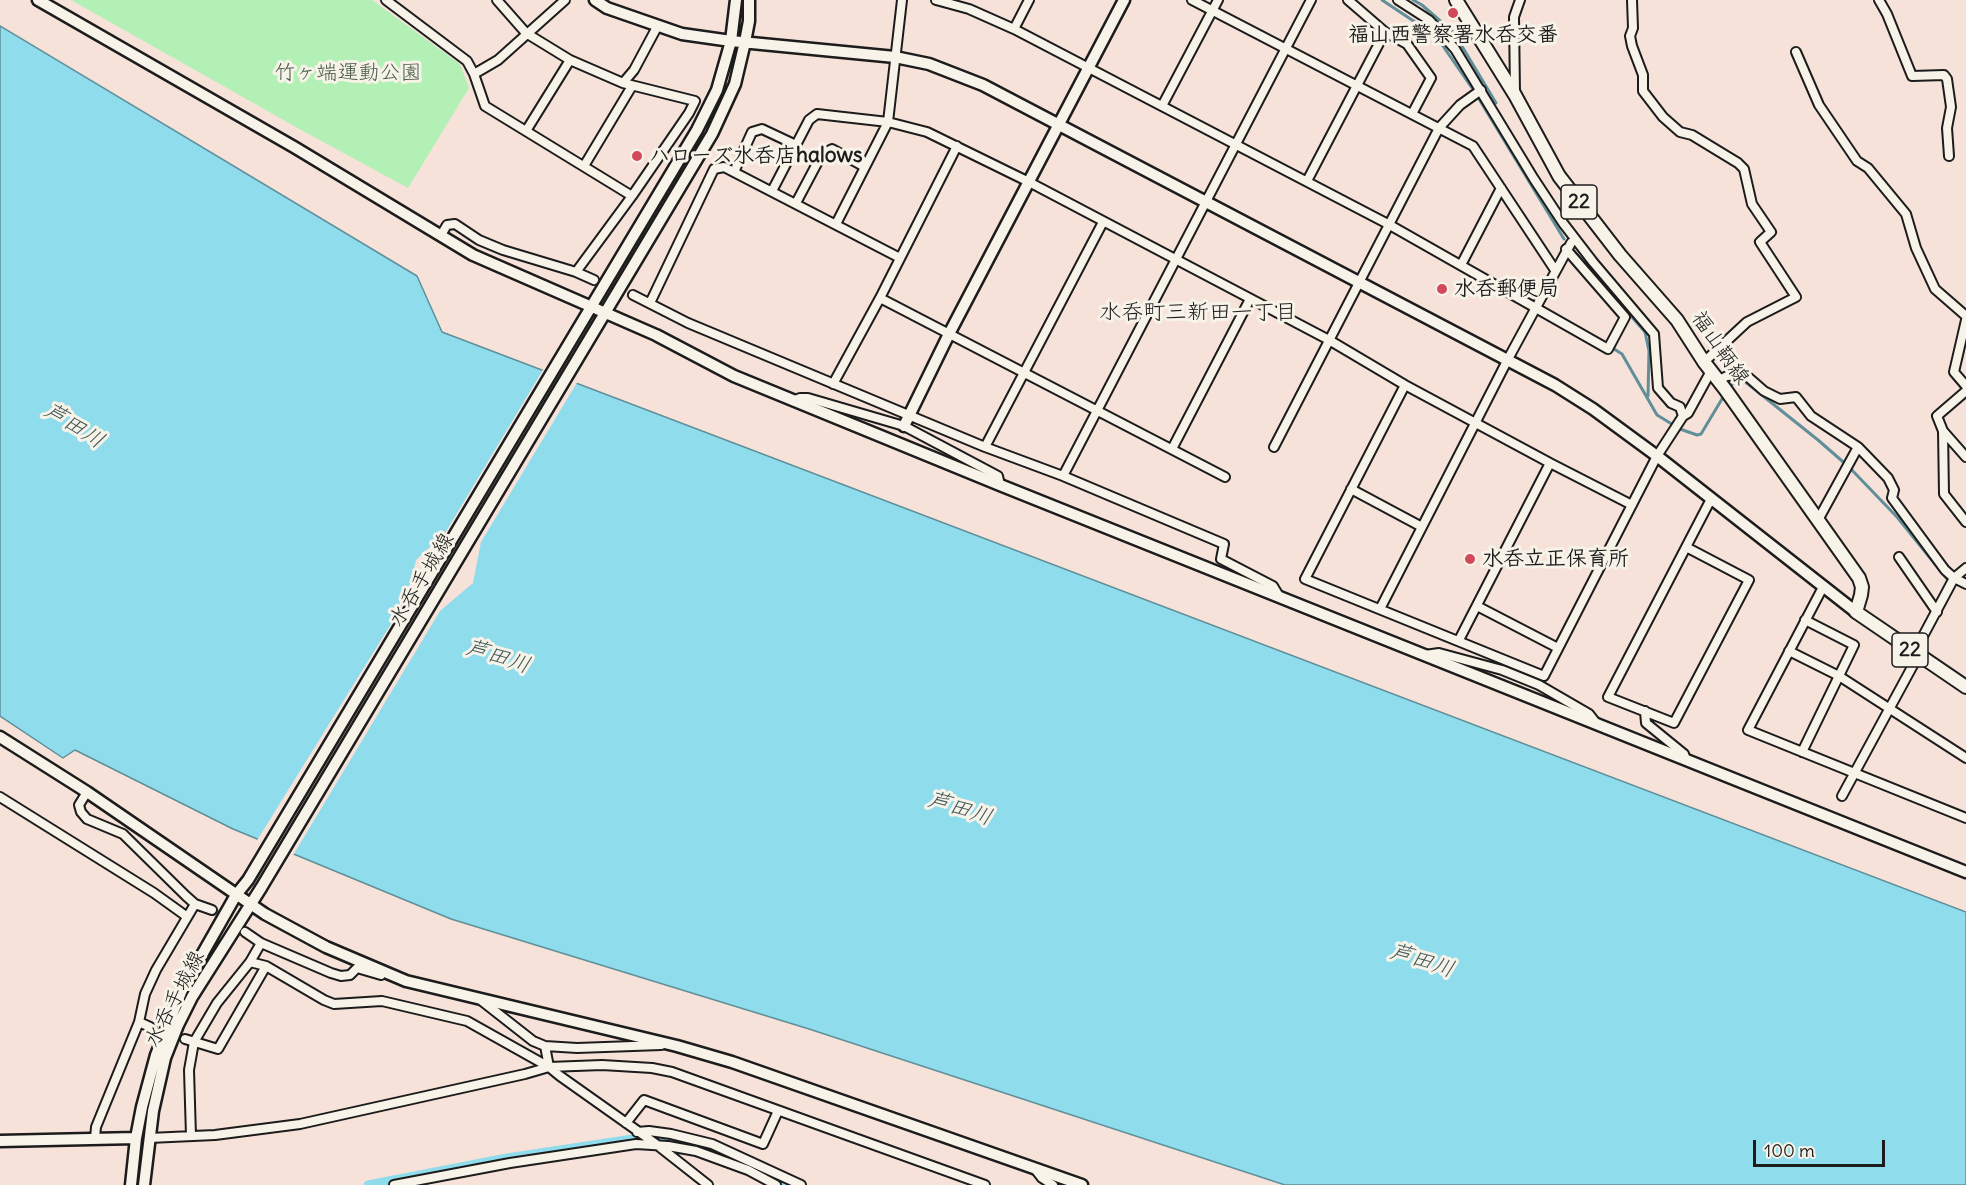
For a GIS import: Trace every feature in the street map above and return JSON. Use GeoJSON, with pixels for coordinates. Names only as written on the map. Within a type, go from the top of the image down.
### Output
{"type":"FeatureCollection","features":[{"type":"Feature","properties":{"kind":"main road","name":"福山鞆線"},"geometry":{"type":"LineString","coordinates":[[1456,0],[1515,95],[1559,176],[1620,255],[1677,320],[1859,578],[1862,587],[1856,612]]}},
{"type":"Feature","properties":{"kind":"main road","name":"22"},"geometry":{"type":"LineString","coordinates":[[1856,612],[1966,687]]}},
{"type":"Feature","properties":{"kind":"street"},"geometry":{"type":"LineString","coordinates":[[38,0],[294,147],[473,255],[656,335],[734,376],[1000,486],[1966,872]]}},
{"type":"Feature","properties":{"kind":"street"},"geometry":{"type":"LineString","coordinates":[[386,0],[396,3],[467,61],[485,106],[632,196]]}},
{"type":"Feature","properties":{"kind":"street"},"geometry":{"type":"LineString","coordinates":[[496,0],[526,33],[570,60],[623,84],[695,101],[632,196],[576,272]]}},
{"type":"Feature","properties":{"kind":"street"},"geometry":{"type":"LineString","coordinates":[[474,74],[498,60],[565,0]]}},
{"type":"Feature","properties":{"kind":"street"},"geometry":{"type":"LineString","coordinates":[[595,0],[607,8],[682,34],[895,57],[929,64],[983,86],[1555,385],[1593,409],[1657,456],[1856,612]]}},
{"type":"Feature","properties":{"kind":"street","name":"水呑手城線"},"geometry":{"type":"LineString","coordinates":[[131,1185],[136,1138],[156,1055],[182,990],[236,895],[248,880],[582,326],[697,130],[717,90],[731,41],[736,0]]}},
{"type":"Feature","properties":{"kind":"street","name":"水呑手城線"},"geometry":{"type":"LineString","coordinates":[[144,1185],[153,1111],[165,1058],[178,1025],[192,998],[261,888],[712,134],[735,84],[746,42],[749,0]]}},
{"type":"Feature","properties":{"kind":"street"},"geometry":{"type":"LineString","coordinates":[[836,224],[888,122],[902,0]]}},
{"type":"Feature","properties":{"kind":"street"},"geometry":{"type":"LineString","coordinates":[[936,0],[969,9],[1014,28],[1389,224],[1608,349],[1625,317],[1568,246],[1563,223]]}},
{"type":"Feature","properties":{"kind":"street"},"geometry":{"type":"LineString","coordinates":[[1014,28],[1029,0]]}},
{"type":"Feature","properties":{"kind":"street"},"geometry":{"type":"LineString","coordinates":[[906,421],[949,334],[1124,0]]}},
{"type":"Feature","properties":{"kind":"street"},"geometry":{"type":"LineString","coordinates":[[1192,0],[1473,146],[1555,270]]}},
{"type":"Feature","properties":{"kind":"street"},"geometry":{"type":"LineString","coordinates":[[1162,106],[1218,0]]}},
{"type":"Feature","properties":{"kind":"street"},"geometry":{"type":"LineString","coordinates":[[1063,476],[1311,0]]}},
{"type":"Feature","properties":{"kind":"street"},"geometry":{"type":"LineString","coordinates":[[1348,0],[1385,32],[1407,44],[1431,78],[1412,114]]}},
{"type":"Feature","properties":{"kind":"street"},"geometry":{"type":"LineString","coordinates":[[1398,0],[1429,20],[1455,49],[1563,223],[1653,334],[1658,388],[1671,403],[1680,407],[1683,416]]}},
{"type":"Feature","properties":{"kind":"street"},"geometry":{"type":"LineString","coordinates":[[1515,95],[1514,17],[1520,0]]}},
{"type":"Feature","properties":{"kind":"street"},"geometry":{"type":"LineString","coordinates":[[1539,685],[1657,456],[1683,416],[1717,379],[1747,322],[1796,297],[1760,242],[1771,232],[1752,204],[1744,169],[1692,135],[1680,132],[1663,117],[1643,91],[1643,75],[1634,54],[1630,36],[1633,28],[1632,0]]}},
{"type":"Feature","properties":{"kind":"street"},"geometry":{"type":"LineString","coordinates":[[1879,0],[1912,76],[1944,75],[1947,79],[1951,107],[1947,128],[1949,156]]}},
{"type":"Feature","properties":{"kind":"street"},"geometry":{"type":"LineString","coordinates":[[623,84],[639,63],[657,27]]}},
{"type":"Feature","properties":{"kind":"street"},"geometry":{"type":"LineString","coordinates":[[1307,181],[1385,32]]}},
{"type":"Feature","properties":{"kind":"street"},"geometry":{"type":"LineString","coordinates":[[1796,52],[1819,105],[1857,160],[1868,168],[1872,176],[1906,214],[1916,248],[1935,289],[1966,316]]}},
{"type":"Feature","properties":{"kind":"street"},"geometry":{"type":"LineString","coordinates":[[526,131],[570,60]]}},
{"type":"Feature","properties":{"kind":"street"},"geometry":{"type":"LineString","coordinates":[[584,166],[632,86]]}},
{"type":"Feature","properties":{"kind":"street"},"geometry":{"type":"LineString","coordinates":[[1274,447],[1440,128],[1460,105],[1481,90]]}},
{"type":"Feature","properties":{"kind":"street"},"geometry":{"type":"LineString","coordinates":[[772,191],[809,120],[817,114],[888,122],[927,132],[1029,182],[1329,340],[1405,385],[1632,505]]}},
{"type":"Feature","properties":{"kind":"street"},"geometry":{"type":"LineString","coordinates":[[734,172],[752,132],[762,129],[796,145]]}},
{"type":"Feature","properties":{"kind":"street"},"geometry":{"type":"LineString","coordinates":[[833,384],[880,298],[957,146]]}},
{"type":"Feature","properties":{"kind":"street"},"geometry":{"type":"LineString","coordinates":[[795,203],[822,154],[832,150],[865,167]]}},
{"type":"Feature","properties":{"kind":"street"},"geometry":{"type":"LineString","coordinates":[[651,303],[714,169],[724,167],[900,258]]}},
{"type":"Feature","properties":{"kind":"street"},"geometry":{"type":"LineString","coordinates":[[1461,266],[1501,188]]}},
{"type":"Feature","properties":{"kind":"street"},"geometry":{"type":"LineString","coordinates":[[985,447],[1102,222]]}},
{"type":"Feature","properties":{"kind":"street"},"geometry":{"type":"LineString","coordinates":[[441,236],[447,225],[455,224],[479,240],[503,250],[576,272],[594,280]]}},
{"type":"Feature","properties":{"kind":"street"},"geometry":{"type":"LineString","coordinates":[[1380,609],[1568,246]]}},
{"type":"Feature","properties":{"kind":"street"},"geometry":{"type":"LineString","coordinates":[[1568,246],[1593,262]]}},
{"type":"Feature","properties":{"kind":"street"},"geometry":{"type":"LineString","coordinates":[[633,295],[688,324],[833,384],[906,421],[998,476],[1000,486]]}},
{"type":"Feature","properties":{"kind":"street"},"geometry":{"type":"LineString","coordinates":[[880,298],[1225,477]]}},
{"type":"Feature","properties":{"kind":"street"},"geometry":{"type":"LineString","coordinates":[[1172,449],[1250,299]]}},
{"type":"Feature","properties":{"kind":"street"},"geometry":{"type":"LineString","coordinates":[[1966,320],[1954,372],[1966,386]]}},
{"type":"Feature","properties":{"kind":"street"},"geometry":{"type":"LineString","coordinates":[[1717,379],[1737,375],[1748,377],[1764,391],[1780,399],[1796,397],[1811,416],[1858,447],[1888,478],[1894,490],[1892,498],[1953,581],[1966,584]]}},
{"type":"Feature","properties":{"kind":"street"},"geometry":{"type":"LineString","coordinates":[[1405,385],[1305,579],[1544,676]]}},
{"type":"Feature","properties":{"kind":"street"},"geometry":{"type":"LineString","coordinates":[[1966,391],[1937,416],[1943,431],[1966,457]]}},
{"type":"Feature","properties":{"kind":"street"},"geometry":{"type":"LineString","coordinates":[[793,402],[800,398],[808,398],[906,421],[1063,476],[1224,544],[1221,559],[1273,586],[1279,596]]}},
{"type":"Feature","properties":{"kind":"street"},"geometry":{"type":"LineString","coordinates":[[1943,431],[1944,495],[1966,522]]}},
{"type":"Feature","properties":{"kind":"street"},"geometry":{"type":"LineString","coordinates":[[1818,520],[1858,447]]}},
{"type":"Feature","properties":{"kind":"street"},"geometry":{"type":"LineString","coordinates":[[1459,640],[1550,463]]}},
{"type":"Feature","properties":{"kind":"street"},"geometry":{"type":"LineString","coordinates":[[1351,489],[1422,527]]}},
{"type":"Feature","properties":{"kind":"street"},"geometry":{"type":"LineString","coordinates":[[1686,547],[1749,580],[1674,723],[1608,697],[1686,547],[1711,499]]}},
{"type":"Feature","properties":{"kind":"street"},"geometry":{"type":"LineString","coordinates":[[1899,556],[1937,612]]}},
{"type":"Feature","properties":{"kind":"street"},"geometry":{"type":"LineString","coordinates":[[1842,796],[1889,709],[1953,581],[1966,568]]}},
{"type":"Feature","properties":{"kind":"street"},"geometry":{"type":"LineString","coordinates":[[1823,587],[1748,730],[1966,818]]}},
{"type":"Feature","properties":{"kind":"street"},"geometry":{"type":"LineString","coordinates":[[1477,606],[1558,648]]}},
{"type":"Feature","properties":{"kind":"street"},"geometry":{"type":"LineString","coordinates":[[1802,752],[1854,645],[1805,620]]}},
{"type":"Feature","properties":{"kind":"street"},"geometry":{"type":"LineString","coordinates":[[1789,651],[1839,676],[1966,758]]}},
{"type":"Feature","properties":{"kind":"street"},"geometry":{"type":"LineString","coordinates":[[1425,655],[1439,653],[1502,670],[1539,685],[1589,714],[1597,724]]}},
{"type":"Feature","properties":{"kind":"street"},"geometry":{"type":"LineString","coordinates":[[1645,711],[1646,723],[1684,754],[1686,760]]}},
{"type":"Feature","properties":{"kind":"street"},"geometry":{"type":"LineString","coordinates":[[0,737],[87,792],[265,914],[297,933],[406,981]]}},
{"type":"Feature","properties":{"kind":"street"},"geometry":{"type":"LineString","coordinates":[[87,792],[79,805],[87,819],[123,834],[195,904],[212,910]]}},
{"type":"Feature","properties":{"kind":"street"},"geometry":{"type":"LineString","coordinates":[[0,796],[154,893],[186,916]]}},
{"type":"Feature","properties":{"kind":"street"},"geometry":{"type":"LineString","coordinates":[[95,1138],[96,1127],[139,1022],[145,994],[186,916],[195,904]]}},
{"type":"Feature","properties":{"kind":"street"},"geometry":{"type":"LineString","coordinates":[[245,932],[261,943],[341,976],[350,975],[357,968],[677,1046],[732,1062],[1082,1185]]}},
{"type":"Feature","properties":{"kind":"street"},"geometry":{"type":"LineString","coordinates":[[191,1136],[189,1070],[194,1042],[218,1003],[250,962],[261,943]]}},
{"type":"Feature","properties":{"kind":"street"},"geometry":{"type":"LineString","coordinates":[[250,962],[267,966],[334,1004],[382,1001],[466,1021],[549,1067],[655,1143],[708,1185]]}},
{"type":"Feature","properties":{"kind":"street"},"geometry":{"type":"LineString","coordinates":[[185,1040],[218,1048],[267,966]]}},
{"type":"Feature","properties":{"kind":"street"},"geometry":{"type":"LineString","coordinates":[[478,998],[533,1041],[545,1046],[577,1048],[677,1046]]}},
{"type":"Feature","properties":{"kind":"street"},"geometry":{"type":"LineString","coordinates":[[139,1022],[150,1027]]}},
{"type":"Feature","properties":{"kind":"street"},"geometry":{"type":"LineString","coordinates":[[545,1046],[549,1067]]}},
{"type":"Feature","properties":{"kind":"street"},"geometry":{"type":"LineString","coordinates":[[149,1138],[215,1135],[300,1124],[549,1067],[602,1065],[652,1068],[672,1072],[985,1185]]}},
{"type":"Feature","properties":{"kind":"street"},"geometry":{"type":"LineString","coordinates":[[626,1123],[644,1100],[763,1144],[778,1111]]}},
{"type":"Feature","properties":{"kind":"street"},"geometry":{"type":"LineString","coordinates":[[639,1133],[649,1131],[671,1134],[712,1144],[801,1185]]}},
{"type":"Feature","properties":{"kind":"street"},"geometry":{"type":"LineString","coordinates":[[0,1141],[136,1138]]}},
{"type":"Feature","properties":{"kind":"street"},"geometry":{"type":"LineString","coordinates":[[394,1185],[510,1163],[616,1146],[655,1143],[696,1151],[748,1170],[776,1185]]}},
{"type":"Feature","properties":{"kind":"street"},"geometry":{"type":"LineString","coordinates":[[1035,1169],[1042,1178],[1053,1185]]}},
{"type":"Feature","properties":{"kind":"green space","name":"竹ヶ端運動公園"},"geometry":{"type":"Polygon","coordinates":[[[71,0],[372,0],[460,64],[469,88],[408,188],[71,0]]]}},
{"type":"Feature","properties":{"kind":"water","name":"芦田川"},"geometry":{"type":"Polygon","coordinates":[[[0,26],[417,276],[442,332],[1966,912],[1966,1185],[1285,1185],[809,1029],[451,919],[233,829],[75,750],[63,758],[0,716],[0,26]]]}},
{"type":"Feature","properties":{"kind":"pier"},"geometry":{"type":"Polygon","coordinates":[[[544,368],[578,381],[481,542],[473,583],[440,611],[292,857],[256,842],[407,598],[416,560],[445,533],[544,368]]]}},
{"type":"Feature","properties":{"kind":"waterway"},"geometry":{"type":"LineString","coordinates":[[1382,0],[1436,36],[1472,88]]}},
{"type":"Feature","properties":{"kind":"waterway"},"geometry":{"type":"LineString","coordinates":[[1413,0],[1454,33],[1496,103]]}},
{"type":"Feature","properties":{"kind":"waterway"},"geometry":{"type":"LineString","coordinates":[[1479,99],[1564,239]]}},
{"type":"Feature","properties":{"kind":"waterway"},"geometry":{"type":"LineString","coordinates":[[1574,251],[1645,332],[1649,351],[1648,396]]}},
{"type":"Feature","properties":{"kind":"waterway"},"geometry":{"type":"LineString","coordinates":[[1589,334],[1603,342]]}},
{"type":"Feature","properties":{"kind":"waterway"},"geometry":{"type":"LineString","coordinates":[[1614,349],[1622,354],[1657,415],[1680,429],[1697,435],[1701,434],[1725,394]]}},
{"type":"Feature","properties":{"kind":"waterway"},"geometry":{"type":"LineString","coordinates":[[1728,388],[1736,381],[1743,380],[1818,440],[1849,467],[1897,517],[1947,579],[1966,588]]}},
{"type":"Feature","properties":{"kind":"waterway"},"geometry":{"type":"LineString","coordinates":[[368,1185],[507,1158],[646,1137],[672,1139],[712,1149],[791,1185]]}},
{"type":"Feature","properties":{"kind":"tunnel"},"geometry":{"type":"LineString","coordinates":[[594,280],[633,295]]}},
{"type":"Feature","properties":{"kind":"tunnel"},"geometry":{"type":"LineString","coordinates":[[212,910],[239,928]]}},
{"type":"Feature","properties":{"kind":"tunnel"},"geometry":{"type":"LineString","coordinates":[[150,1027],[185,1039]]}},
{"type":"Feature","properties":{"kind":"place","name":"福山西警察署水呑交番"},"geometry":{"type":"Point","coordinates":[1453,13]}},
{"type":"Feature","properties":{"kind":"place","name":"ハローズ水呑店halows"},"geometry":{"type":"Point","coordinates":[637,156]}},
{"type":"Feature","properties":{"kind":"place","name":"水呑郵便局"},"geometry":{"type":"Point","coordinates":[1442,289]}},
{"type":"Feature","properties":{"kind":"place","name":"水呑立正保育所"},"geometry":{"type":"Point","coordinates":[1470,559]}},
{"type":"Feature","properties":{"kind":"district","name":"水呑町三新田一丁目"},"geometry":{"type":"Point","coordinates":[1198,313]}}]}
